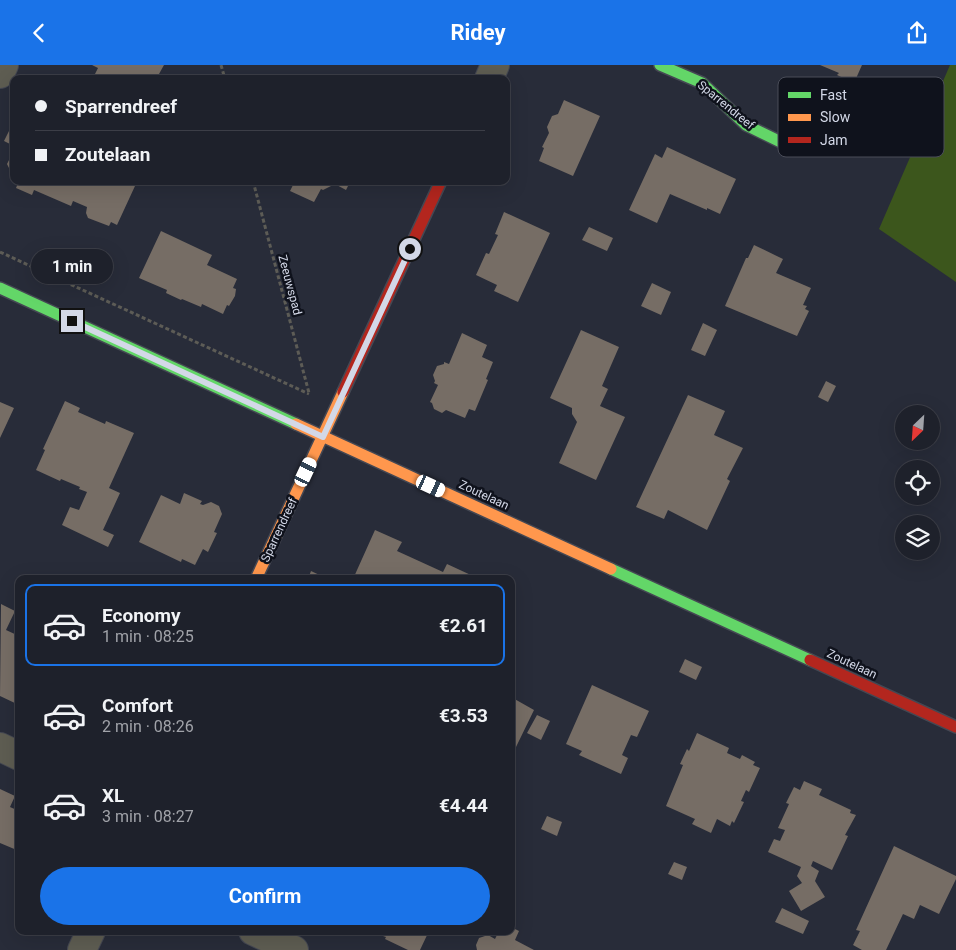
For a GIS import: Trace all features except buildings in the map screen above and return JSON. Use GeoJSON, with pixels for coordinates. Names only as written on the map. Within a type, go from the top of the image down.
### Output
{"type":"FeatureCollection","features":[{"type":"Feature","properties":{"kind":"street"},"geometry":{"type":"LineString","coordinates":[[0,74],[4,65]]}},
{"type":"Feature","properties":{"kind":"street","name":"Sparrendreef"},"geometry":{"type":"LineString","coordinates":[[660,65],[702,83],[746,125],[778,141]]}},
{"type":"Feature","properties":{"kind":"street","name":"Sparrendreef"},"geometry":{"type":"LineString","coordinates":[[258,575],[439,185]]}},
{"type":"Feature","properties":{"kind":"street","name":"Zoutelaan"},"geometry":{"type":"LineString","coordinates":[[0,288],[956,727]]}},
{"type":"Feature","properties":{"kind":"street"},"geometry":{"type":"LineString","coordinates":[[0,747],[15,753]]}},
{"type":"Feature","properties":{"kind":"street"},"geometry":{"type":"LineString","coordinates":[[82,950],[89,935]]}},
{"type":"Feature","properties":{"kind":"street"},"geometry":{"type":"LineString","coordinates":[[262,935],[294,950]]}},
{"type":"Feature","properties":{"kind":"path","name":"Zeeuwspad"},"geometry":{"type":"LineString","coordinates":[[0,252],[309,394],[254,185]]}},
{"type":"Feature","properties":{"kind":"green space"},"geometry":{"type":"Polygon","coordinates":[[[950,65],[956,65],[956,282],[879,229],[910,157],[944,157],[944,79],[950,65]]]}},
{"type":"Feature","properties":{"kind":"traffic: fast"},"geometry":{"type":"LineString","coordinates":[[660,65],[702,83],[746,125],[778,141]]}},
{"type":"Feature","properties":{"kind":"traffic: fast"},"geometry":{"type":"LineString","coordinates":[[0,288],[296,424]]}},
{"type":"Feature","properties":{"kind":"traffic: fast"},"geometry":{"type":"LineString","coordinates":[[611,569],[810,660]]}},
{"type":"Feature","properties":{"kind":"traffic: slow"},"geometry":{"type":"LineString","coordinates":[[258,575],[343,392]]}},
{"type":"Feature","properties":{"kind":"traffic: slow"},"geometry":{"type":"LineString","coordinates":[[296,424],[611,569]]}},
{"type":"Feature","properties":{"kind":"traffic: jam"},"geometry":{"type":"LineString","coordinates":[[343,392],[439,185]]}},
{"type":"Feature","properties":{"kind":"traffic: jam"},"geometry":{"type":"LineString","coordinates":[[810,660],[956,727]]}},
{"type":"Feature","properties":{"kind":"route"},"geometry":{"type":"LineString","coordinates":[[72,321],[323,437],[410,249]]}}]}
